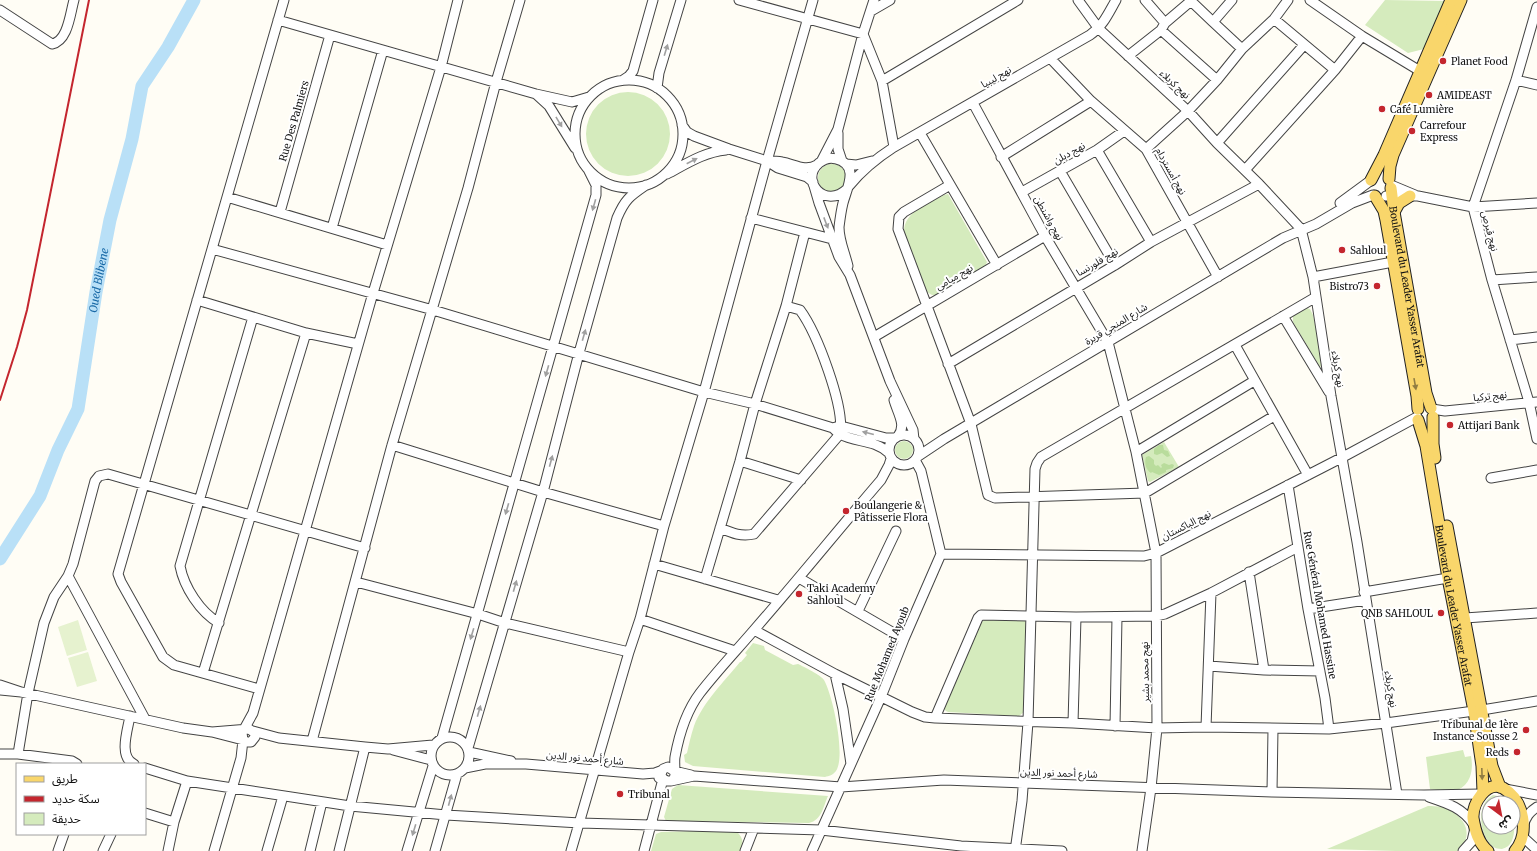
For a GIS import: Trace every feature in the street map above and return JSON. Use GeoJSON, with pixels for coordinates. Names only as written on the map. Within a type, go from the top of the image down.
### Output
{"type":"FeatureCollection","features":[{"type":"Feature","properties":{"kind":"main road"},"geometry":{"type":"LineString","coordinates":[[1385,191],[1369,187],[1371,180],[1384,154],[1451,0]]}},
{"type":"Feature","properties":{"kind":"main road","name":"Boulevard du Leader Yasser Arafat"},"geometry":{"type":"LineString","coordinates":[[1461,0],[1393,155],[1385,191],[1384,211],[1415,388],[1417,415],[1426,446],[1448,578],[1492,766],[1502,788]]}},
{"type":"Feature","properties":{"kind":"main road"},"geometry":{"type":"LineString","coordinates":[[1371,180],[1380,175],[1385,191]]}},
{"type":"Feature","properties":{"kind":"main road","name":"Boulevard du Leader Yasser Arafat"},"geometry":{"type":"LineString","coordinates":[[1385,191],[1394,212],[1426,393],[1432,413],[1433,444],[1465,618],[1478,710],[1482,766],[1482,793]]}},
{"type":"Feature","properties":{"kind":"main road"},"geometry":{"type":"LineString","coordinates":[[1394,212],[1399,204],[1414,196]]}},
{"type":"Feature","properties":{"kind":"main road"},"geometry":{"type":"LineString","coordinates":[[1426,406],[1432,413],[1430,421],[1425,423],[1417,415],[1426,406]]}},
{"type":"Feature","properties":{"kind":"main road"},"geometry":{"type":"LineString","coordinates":[[1488,851],[1481,843],[1474,826],[1473,815],[1474,808],[1482,793],[1492,788],[1502,788],[1511,794],[1519,806],[1523,826],[1523,838],[1516,851]]}},
{"type":"Feature","properties":{"kind":"street"},"geometry":{"type":"LineString","coordinates":[[0,10],[52,44],[62,40],[74,0]]}},
{"type":"Feature","properties":{"kind":"street"},"geometry":{"type":"LineString","coordinates":[[259,689],[174,665],[163,657],[119,578],[119,568],[284,0]]}},
{"type":"Feature","properties":{"kind":"street"},"geometry":{"type":"LineString","coordinates":[[250,730],[259,689],[387,244],[440,67],[458,0]]}},
{"type":"Feature","properties":{"kind":"street"},"geometry":{"type":"LineString","coordinates":[[312,741],[392,445],[433,310],[520,0]]}},
{"type":"Feature","properties":{"kind":"street"},"geometry":{"type":"LineString","coordinates":[[578,152],[575,138],[576,124],[580,110],[589,97],[599,89],[630,76],[633,71],[653,0]]}},
{"type":"Feature","properties":{"kind":"street"},"geometry":{"type":"LineString","coordinates":[[657,88],[659,73],[681,0]]}},
{"type":"Feature","properties":{"kind":"street"},"geometry":{"type":"LineString","coordinates":[[739,0],[807,20],[863,34]]}},
{"type":"Feature","properties":{"kind":"street"},"geometry":{"type":"LineString","coordinates":[[571,851],[640,619],[664,526],[704,392],[813,0]]}},
{"type":"Feature","properties":{"kind":"street"},"geometry":{"type":"LineString","coordinates":[[850,276],[839,257],[819,203],[814,184],[814,170],[820,163],[838,129],[863,34],[874,0]]}},
{"type":"Feature","properties":{"kind":"street"},"geometry":{"type":"LineString","coordinates":[[871,11],[890,0]]}},
{"type":"Feature","properties":{"kind":"street"},"geometry":{"type":"LineString","coordinates":[[882,81],[1018,0]]}},
{"type":"Feature","properties":{"kind":"street","name":"نهج كربلاء"},"geometry":{"type":"LineString","coordinates":[[1078,0],[1099,29],[1188,111],[1301,229],[1313,277],[1331,396],[1343,457],[1397,794]]}},
{"type":"Feature","properties":{"kind":"street","name":"نهج ليبيا"},"geometry":{"type":"LineString","coordinates":[[848,187],[857,176],[875,160],[894,147],[973,103],[1099,29],[1116,0]]}},
{"type":"Feature","properties":{"kind":"street"},"geometry":{"type":"LineString","coordinates":[[1145,0],[1163,27],[1217,80]]}},
{"type":"Feature","properties":{"kind":"street"},"geometry":{"type":"LineString","coordinates":[[1213,22],[1232,0]]}},
{"type":"Feature","properties":{"kind":"street"},"geometry":{"type":"LineString","coordinates":[[1146,149],[1188,111],[1217,80],[1242,49],[1274,20],[1288,0]]}},
{"type":"Feature","properties":{"kind":"street"},"geometry":{"type":"LineString","coordinates":[[1310,0],[1362,36],[1420,71]]}},
{"type":"Feature","properties":{"kind":"street"},"geometry":{"type":"LineString","coordinates":[[1128,56],[1191,1],[1242,49]]}},
{"type":"Feature","properties":{"kind":"street","name":"نهج قبرص"},"geometry":{"type":"LineString","coordinates":[[1537,7],[1516,80],[1473,207],[1492,280],[1510,340],[1533,402],[1537,439]]}},
{"type":"Feature","properties":{"kind":"street"},"geometry":{"type":"LineString","coordinates":[[278,20],[536,94],[572,102],[589,97]]}},
{"type":"Feature","properties":{"kind":"street"},"geometry":{"type":"LineString","coordinates":[[1274,20],[1335,70]]}},
{"type":"Feature","properties":{"kind":"street"},"geometry":{"type":"LineString","coordinates":[[863,34],[882,81],[894,147]]}},
{"type":"Feature","properties":{"kind":"street","name":"Rue Des Palmiers"},"geometry":{"type":"LineString","coordinates":[[280,212],[330,35]]}},
{"type":"Feature","properties":{"kind":"street"},"geometry":{"type":"LineString","coordinates":[[1245,170],[1335,70],[1362,36]]}},
{"type":"Feature","properties":{"kind":"street"},"geometry":{"type":"LineString","coordinates":[[1217,142],[1304,45]]}},
{"type":"Feature","properties":{"kind":"street"},"geometry":{"type":"LineString","coordinates":[[332,228],[383,50]]}},
{"type":"Feature","properties":{"kind":"street","name":"نهج أمستردام"},"geometry":{"type":"LineString","coordinates":[[1050,58],[1091,101],[1146,149],[1218,277]]}},
{"type":"Feature","properties":{"kind":"street"},"geometry":{"type":"LineString","coordinates":[[623,80],[641,82],[657,88],[666,95],[679,114],[682,125],[680,149],[675,161],[668,170],[658,178]]}},
{"type":"Feature","properties":{"kind":"street"},"geometry":{"type":"LineString","coordinates":[[1516,80],[1537,85]]}},
{"type":"Feature","properties":{"kind":"street"},"geometry":{"type":"LineString","coordinates":[[442,738],[596,195],[596,185],[578,152],[549,106],[536,94]]}},
{"type":"Feature","properties":{"kind":"street"},"geometry":{"type":"LineString","coordinates":[[1001,157],[1091,101]]}},
{"type":"Feature","properties":{"kind":"street","name":"نهج واشنطن"},"geometry":{"type":"LineString","coordinates":[[973,103],[1045,236],[1108,342],[1125,408]]}},
{"type":"Feature","properties":{"kind":"street"},"geometry":{"type":"LineString","coordinates":[[682,125],[694,136],[728,149],[767,161],[778,168],[807,178],[823,195],[830,197],[836,196],[848,187]]}},
{"type":"Feature","properties":{"kind":"street"},"geometry":{"type":"LineString","coordinates":[[838,129],[838,149],[851,175],[843,204],[839,228],[840,239],[850,276],[890,381],[913,430],[915,441],[919,450],[916,459],[907,465],[902,465],[880,480]]}},
{"type":"Feature","properties":{"kind":"street","name":"نهج دبلن"},"geometry":{"type":"LineString","coordinates":[[1022,192],[1097,150],[1124,130]]}},
{"type":"Feature","properties":{"kind":"street"},"geometry":{"type":"LineString","coordinates":[[920,133],[997,265]]}},
{"type":"Feature","properties":{"kind":"street"},"geometry":{"type":"LineString","coordinates":[[465,768],[469,760],[468,750],[543,492],[579,353],[617,218],[623,203],[633,194],[658,178],[704,155],[714,151],[728,149]]}},
{"type":"Feature","properties":{"kind":"street"},"geometry":{"type":"LineString","coordinates":[[1097,150],[1151,242]]}},
{"type":"Feature","properties":{"kind":"street"},"geometry":{"type":"LineString","coordinates":[[767,161],[780,161],[806,169],[813,168],[832,158],[844,163]]}},
{"type":"Feature","properties":{"kind":"street","name":"نهج ليبيا"},"geometry":{"type":"LineString","coordinates":[[844,163],[856,165],[875,160]]}},
{"type":"Feature","properties":{"kind":"street"},"geometry":{"type":"LineString","coordinates":[[588,169],[597,178],[608,184],[621,187],[646,185]]}},
{"type":"Feature","properties":{"kind":"street"},"geometry":{"type":"LineString","coordinates":[[1060,170],[1115,265]]}},
{"type":"Feature","properties":{"kind":"street","name":"شارع المنجي قريرة"},"geometry":{"type":"LineString","coordinates":[[1301,229],[1313,219],[1349,197],[1371,180]]}},
{"type":"Feature","properties":{"kind":"street","name":"نهج فلورنسا"},"geometry":{"type":"LineString","coordinates":[[948,364],[1151,242],[1259,184]]}},
{"type":"Feature","properties":{"kind":"street"},"geometry":{"type":"LineString","coordinates":[[950,185],[904,212],[899,217],[899,234],[928,306],[970,424],[988,495],[995,498],[1145,493],[1274,416]]}},
{"type":"Feature","properties":{"kind":"street"},"geometry":{"type":"LineString","coordinates":[[1385,191],[1473,207],[1536,200]]}},
{"type":"Feature","properties":{"kind":"street","name":"شارع المنجي قريرة"},"geometry":{"type":"LineString","coordinates":[[916,459],[944,439],[1283,238],[1301,229],[1316,224],[1352,203],[1385,191]]}},
{"type":"Feature","properties":{"kind":"street"},"geometry":{"type":"LineString","coordinates":[[227,197],[387,244]]}},
{"type":"Feature","properties":{"kind":"street"},"geometry":{"type":"LineString","coordinates":[[752,218],[832,239]]}},
{"type":"Feature","properties":{"kind":"street"},"geometry":{"type":"LineString","coordinates":[[704,579],[740,461],[755,404],[786,306],[805,232]]}},
{"type":"Feature","properties":{"kind":"street","name":"نهج ميامي"},"geometry":{"type":"LineString","coordinates":[[874,337],[1045,236]]}},
{"type":"Feature","properties":{"kind":"street"},"geometry":{"type":"LineString","coordinates":[[212,249],[433,310],[704,392],[755,404],[838,429],[884,448],[898,464],[902,465]]}},
{"type":"Feature","properties":{"kind":"street"},"geometry":{"type":"LineString","coordinates":[[1313,277],[1393,262]]}},
{"type":"Feature","properties":{"kind":"street"},"geometry":{"type":"LineString","coordinates":[[1492,280],[1537,277]]}},
{"type":"Feature","properties":{"kind":"street"},"geometry":{"type":"LineString","coordinates":[[1015,850],[1022,801],[1028,722],[1032,554],[1035,469],[1037,462],[1041,457],[1316,297]]}},
{"type":"Feature","properties":{"kind":"street"},"geometry":{"type":"LineString","coordinates":[[197,300],[306,333],[358,344]]}},
{"type":"Feature","properties":{"kind":"street"},"geometry":{"type":"LineString","coordinates":[[720,528],[738,535],[745,536],[754,534],[801,480],[838,429],[833,385],[821,352],[809,325],[800,310],[786,306]]}},
{"type":"Feature","properties":{"kind":"street"},"geometry":{"type":"LineString","coordinates":[[1283,316],[1331,396]]}},
{"type":"Feature","properties":{"kind":"street"},"geometry":{"type":"LineString","coordinates":[[219,623],[212,619],[201,607],[182,576],[180,566],[253,317]]}},
{"type":"Feature","properties":{"kind":"street"},"geometry":{"type":"LineString","coordinates":[[203,673],[306,333]]}},
{"type":"Feature","properties":{"kind":"street"},"geometry":{"type":"LineString","coordinates":[[1510,340],[1537,337]]}},
{"type":"Feature","properties":{"kind":"street"},"geometry":{"type":"LineString","coordinates":[[1235,344],[1254,381],[1308,475]]}},
{"type":"Feature","properties":{"kind":"street"},"geometry":{"type":"LineString","coordinates":[[644,851],[666,776],[676,753],[685,720],[691,706],[735,651],[778,600],[799,578],[880,480],[889,465],[890,444],[902,431],[902,425],[895,404],[890,381]]}},
{"type":"Feature","properties":{"kind":"street"},"geometry":{"type":"LineString","coordinates":[[1136,452],[1254,381]]}},
{"type":"Feature","properties":{"kind":"street","name":"نهج تركيا"},"geometry":{"type":"LineString","coordinates":[[1432,413],[1533,402]]}},
{"type":"Feature","properties":{"kind":"street","name":"نهج محمد بشير"},"geometry":{"type":"LineString","coordinates":[[1125,408],[1145,493],[1156,553],[1157,728],[1151,788],[1142,851]]}},
{"type":"Feature","properties":{"kind":"street","name":"نهج الباكستان"},"geometry":{"type":"LineString","coordinates":[[941,554],[1144,556],[1156,553],[1343,457],[1417,415]]}},
{"type":"Feature","properties":{"kind":"street"},"geometry":{"type":"LineString","coordinates":[[838,429],[886,438],[907,435],[915,441]]}},
{"type":"Feature","properties":{"kind":"street","name":"شارع المنجي قريرة"},"geometry":{"type":"LineString","coordinates":[[915,441],[926,444],[944,439]]}},
{"type":"Feature","properties":{"kind":"street"},"geometry":{"type":"LineString","coordinates":[[392,445],[543,492],[664,526]]}},
{"type":"Feature","properties":{"kind":"street"},"geometry":{"type":"LineString","coordinates":[[916,459],[921,471],[941,554]]}},
{"type":"Feature","properties":{"kind":"street"},"geometry":{"type":"LineString","coordinates":[[740,461],[801,480]]}},
{"type":"Feature","properties":{"kind":"street"},"geometry":{"type":"LineString","coordinates":[[1491,478],[1537,470]]}},
{"type":"Feature","properties":{"kind":"street"},"geometry":{"type":"LineString","coordinates":[[18,754],[25,692],[48,608],[68,576],[73,564],[96,478],[99,476],[105,474],[144,484],[365,548]]}},
{"type":"Feature","properties":{"kind":"street","name":"Rue Général Mohamed Hassine"},"geometry":{"type":"LineString","coordinates":[[1288,485],[1308,610],[1330,729]]}},
{"type":"Feature","properties":{"kind":"street"},"geometry":{"type":"LineString","coordinates":[[858,611],[896,531]]}},
{"type":"Feature","properties":{"kind":"street"},"geometry":{"type":"LineString","coordinates":[[935,718],[978,618],[984,615],[1076,617],[1156,616],[1164,614],[1211,593],[1298,547]]}},
{"type":"Feature","properties":{"kind":"street","name":"Rue Mohamed Ayoub"},"geometry":{"type":"LineString","coordinates":[[812,851],[881,697],[904,638],[941,554]]}},
{"type":"Feature","properties":{"kind":"street"},"geometry":{"type":"LineString","coordinates":[[654,564],[778,600]]}},
{"type":"Feature","properties":{"kind":"street"},"geometry":{"type":"LineString","coordinates":[[1249,572],[1264,670]]}},
{"type":"Feature","properties":{"kind":"street"},"geometry":{"type":"LineString","coordinates":[[68,576],[145,719]]}},
{"type":"Feature","properties":{"kind":"street"},"geometry":{"type":"LineString","coordinates":[[799,578],[904,638]]}},
{"type":"Feature","properties":{"kind":"street"},"geometry":{"type":"LineString","coordinates":[[1308,610],[1448,578]]}},
{"type":"Feature","properties":{"kind":"street"},"geometry":{"type":"LineString","coordinates":[[356,582],[478,614],[504,623],[629,652]]}},
{"type":"Feature","properties":{"kind":"street"},"geometry":{"type":"LineString","coordinates":[[1206,726],[1211,593]]}},
{"type":"Feature","properties":{"kind":"street"},"geometry":{"type":"LineString","coordinates":[[1465,618],[1537,613]]}},
{"type":"Feature","properties":{"kind":"street"},"geometry":{"type":"LineString","coordinates":[[1073,723],[1076,617]]}},
{"type":"Feature","properties":{"kind":"street"},"geometry":{"type":"LineString","coordinates":[[1115,726],[1117,617]]}},
{"type":"Feature","properties":{"kind":"street"},"geometry":{"type":"LineString","coordinates":[[640,619],[735,651]]}},
{"type":"Feature","properties":{"kind":"street"},"geometry":{"type":"LineString","coordinates":[[754,630],[881,697],[924,717],[935,718],[1073,723],[1157,728],[1206,726],[1330,729],[1386,724],[1537,701]]}},
{"type":"Feature","properties":{"kind":"street"},"geometry":{"type":"LineString","coordinates":[[1209,666],[1264,670],[1320,671]]}},
{"type":"Feature","properties":{"kind":"street"},"geometry":{"type":"LineString","coordinates":[[835,674],[843,709],[851,764]]}},
{"type":"Feature","properties":{"kind":"street"},"geometry":{"type":"LineString","coordinates":[[0,685],[183,728],[212,732],[248,741],[279,738]]}},
{"type":"Feature","properties":{"kind":"street"},"geometry":{"type":"LineString","coordinates":[[0,690],[25,692]]}},
{"type":"Feature","properties":{"kind":"street"},"geometry":{"type":"LineString","coordinates":[[130,716],[126,738],[126,757],[132,763]]}},
{"type":"Feature","properties":{"kind":"street"},"geometry":{"type":"LineString","coordinates":[[1272,792],[1274,728]]}},
{"type":"Feature","properties":{"kind":"street"},"geometry":{"type":"LineString","coordinates":[[248,741],[242,734],[250,730]]}},
{"type":"Feature","properties":{"kind":"street"},"geometry":{"type":"LineString","coordinates":[[212,732],[250,730],[279,738],[388,749],[433,745],[442,738],[449,736],[457,738],[463,742],[468,750],[526,764]]}},
{"type":"Feature","properties":{"kind":"street"},"geometry":{"type":"LineString","coordinates":[[214,851],[231,788],[248,741]]}},
{"type":"Feature","properties":{"kind":"street"},"geometry":{"type":"LineString","coordinates":[[408,851],[432,763],[431,752],[433,745]]}},
{"type":"Feature","properties":{"kind":"street"},"geometry":{"type":"LineString","coordinates":[[339,851],[365,747]]}},
{"type":"Feature","properties":{"kind":"street"},"geometry":{"type":"LineString","coordinates":[[388,749],[432,763],[438,772],[445,775],[457,774],[465,768],[485,764],[526,764]]}},
{"type":"Feature","properties":{"kind":"street"},"geometry":{"type":"LineString","coordinates":[[674,771],[676,753]]}},
{"type":"Feature","properties":{"kind":"street"},"geometry":{"type":"LineString","coordinates":[[0,754],[18,754],[72,761],[75,763]]}},
{"type":"Feature","properties":{"kind":"street","name":"شارع أحمد نور الدين"},"geometry":{"type":"LineString","coordinates":[[526,764],[643,774],[655,773],[666,776],[694,776],[841,786],[944,780],[1272,792],[1424,795],[1482,793]]}},
{"type":"Feature","properties":{"kind":"street","name":"شارع أحمد نور الدين"},"geometry":{"type":"LineString","coordinates":[[666,776],[668,767],[674,771],[694,776]]}},
{"type":"Feature","properties":{"kind":"street"},"geometry":{"type":"LineString","coordinates":[[146,768],[187,781],[231,788],[350,806],[446,815],[580,823],[821,830],[959,849],[1062,851]]}},
{"type":"Feature","properties":{"kind":"street"},"geometry":{"type":"LineString","coordinates":[[435,851],[457,774]]}},
{"type":"Feature","properties":{"kind":"street"},"geometry":{"type":"LineString","coordinates":[[168,851],[174,822],[187,781]]}},
{"type":"Feature","properties":{"kind":"street"},"geometry":{"type":"LineString","coordinates":[[1502,788],[1537,795]]}},
{"type":"Feature","properties":{"kind":"street","name":"شارع أحمد نور الدين"},"geometry":{"type":"LineString","coordinates":[[1424,795],[1455,807],[1465,813],[1474,826]]}},
{"type":"Feature","properties":{"kind":"street"},"geometry":{"type":"LineString","coordinates":[[267,851],[283,796]]}},
{"type":"Feature","properties":{"kind":"street"},"geometry":{"type":"LineString","coordinates":[[310,851],[322,802]]}},
{"type":"Feature","properties":{"kind":"street"},"geometry":{"type":"LineString","coordinates":[[1523,826],[1526,817],[1537,807]]}},
{"type":"Feature","properties":{"kind":"street"},"geometry":{"type":"LineString","coordinates":[[146,813],[174,822]]}},
{"type":"Feature","properties":{"kind":"street"},"geometry":{"type":"LineString","coordinates":[[1463,851],[1472,841],[1474,826]]}},
{"type":"Feature","properties":{"kind":"street"},"geometry":{"type":"LineString","coordinates":[[745,851],[754,828]]}},
{"type":"Feature","properties":{"kind":"street"},"geometry":{"type":"LineString","coordinates":[[58,851],[64,835]]}},
{"type":"Feature","properties":{"kind":"street"},"geometry":{"type":"LineString","coordinates":[[103,851],[111,835]]}},
{"type":"Feature","properties":{"kind":"street"},"geometry":{"type":"LineString","coordinates":[[1523,838],[1537,850]]}},
{"type":"Feature","properties":{"kind":"green space"},"geometry":{"type":"Polygon","coordinates":[[[1385,0],[1445,1],[1424,49],[1408,53],[1365,25],[1385,0]]]}},
{"type":"Feature","properties":{"kind":"green space"},"geometry":{"type":"Polygon","coordinates":[[[628,92],[644,95],[651,99],[663,111],[667,118],[670,134],[667,150],[663,157],[651,169],[644,173],[628,176],[612,173],[605,169],[593,157],[589,150],[586,134],[589,118],[593,111],[605,99],[612,95],[628,92]]]}},
{"type":"Feature","properties":{"kind":"green space"},"geometry":{"type":"Polygon","coordinates":[[[832,164],[842,168],[846,178],[842,188],[832,192],[822,188],[818,178],[822,168],[832,164]]]}},
{"type":"Feature","properties":{"kind":"green space"},"geometry":{"type":"Polygon","coordinates":[[[948,194],[987,262],[985,267],[939,295],[932,295],[927,292],[904,232],[905,225],[912,213],[924,205],[948,194]]]}},
{"type":"Feature","properties":{"kind":"green space"},"geometry":{"type":"Polygon","coordinates":[[[1307,308],[1310,309],[1313,315],[1323,364],[1320,367],[1293,322],[1293,316],[1307,308]]]}},
{"type":"Feature","properties":{"kind":"green space"},"geometry":{"type":"Polygon","coordinates":[[[904,441],[910,444],[913,450],[910,456],[904,459],[898,456],[895,450],[898,444],[904,441]]]}},
{"type":"Feature","properties":{"kind":"green space"},"geometry":{"type":"Polygon","coordinates":[[[1164,442],[1179,467],[1150,482],[1148,481],[1142,455],[1164,442]]]}},
{"type":"Feature","properties":{"kind":"green space"},"geometry":{"type":"Polygon","coordinates":[[[1159,445],[1163,445],[1164,450],[1168,451],[1170,456],[1167,457],[1162,453],[1157,455],[1154,454],[1154,449],[1159,445]]]}},
{"type":"Feature","properties":{"kind":"green space"},"geometry":{"type":"Polygon","coordinates":[[[1149,456],[1154,460],[1154,464],[1156,466],[1158,465],[1161,468],[1161,465],[1164,463],[1174,465],[1173,468],[1166,470],[1166,472],[1159,475],[1152,472],[1151,473],[1145,464],[1146,457],[1149,456]]]}},
{"type":"Feature","properties":{"kind":"green space"},"geometry":{"type":"Polygon","coordinates":[[[986,619],[1023,620],[1027,624],[1024,712],[1019,716],[948,712],[944,709],[981,622],[986,619]]]}},
{"type":"Feature","properties":{"kind":"green space"},"geometry":{"type":"Polygon","coordinates":[[[78,620],[87,650],[67,656],[58,627],[78,620]]]}},
{"type":"Feature","properties":{"kind":"green space"},"geometry":{"type":"Polygon","coordinates":[[[753,643],[764,646],[765,650],[793,665],[798,664],[804,667],[824,680],[831,699],[839,740],[839,763],[836,771],[832,774],[825,777],[693,766],[685,762],[684,755],[687,753],[698,717],[708,700],[747,655],[745,653],[753,643]]]}},
{"type":"Feature","properties":{"kind":"green space"},"geometry":{"type":"Polygon","coordinates":[[[88,652],[97,681],[77,687],[68,658],[88,652]]]}},
{"type":"Feature","properties":{"kind":"green space"},"geometry":{"type":"Polygon","coordinates":[[[1463,750],[1465,757],[1471,756],[1472,762],[1470,778],[1467,783],[1459,789],[1453,791],[1430,789],[1426,757],[1463,750]]]}},
{"type":"Feature","properties":{"kind":"green space"},"geometry":{"type":"Polygon","coordinates":[[[678,785],[828,796],[817,819],[809,823],[666,821],[664,817],[672,789],[678,785]]]}},
{"type":"Feature","properties":{"kind":"green space"},"geometry":{"type":"Polygon","coordinates":[[[1428,806],[1449,810],[1456,814],[1465,825],[1467,831],[1466,838],[1457,851],[1327,849],[1428,806]]]}},
{"type":"Feature","properties":{"kind":"green space"},"geometry":{"type":"Polygon","coordinates":[[[735,830],[740,835],[742,840],[741,851],[651,851],[656,834],[661,832],[735,830]]]}},
{"type":"Feature","properties":{"kind":"green space"},"geometry":{"type":"Polygon","coordinates":[[[1485,835],[1514,835],[1510,844],[1502,849],[1493,847],[1485,835]]]}},
{"type":"Feature","properties":{"kind":"waterway","name":"Oued Blibene"},"geometry":{"type":"LineString","coordinates":[[0,559],[40,496],[58,450],[78,409],[96,292],[110,220],[132,139],[142,86],[168,47],[194,0]]}},
{"type":"Feature","properties":{"kind":"railway"},"geometry":{"type":"LineString","coordinates":[[0,400],[27,310],[89,0]]}},
{"type":"Feature","properties":{"kind":"place","name":"Planet Food"},"geometry":{"type":"Point","coordinates":[1443,61]}},
{"type":"Feature","properties":{"kind":"place","name":"AMIDEAST"},"geometry":{"type":"Point","coordinates":[1429,95]}},
{"type":"Feature","properties":{"kind":"place","name":"Café Lumière"},"geometry":{"type":"Point","coordinates":[1382,109]}},
{"type":"Feature","properties":{"kind":"place","name":"Carrefour Express"},"geometry":{"type":"Point","coordinates":[1412,131]}},
{"type":"Feature","properties":{"kind":"place","name":"Sahloul"},"geometry":{"type":"Point","coordinates":[1342,250]}},
{"type":"Feature","properties":{"kind":"place","name":"Bistro73"},"geometry":{"type":"Point","coordinates":[1377,286]}},
{"type":"Feature","properties":{"kind":"place","name":"Attijari Bank"},"geometry":{"type":"Point","coordinates":[1450,425]}},
{"type":"Feature","properties":{"kind":"place","name":"Boulangerie & Pâtisserie Flora"},"geometry":{"type":"Point","coordinates":[846,511]}},
{"type":"Feature","properties":{"kind":"place","name":"Taki Academy Sahloul"},"geometry":{"type":"Point","coordinates":[799,594]}},
{"type":"Feature","properties":{"kind":"place","name":"QNB SAHLOUL"},"geometry":{"type":"Point","coordinates":[1441,613]}},
{"type":"Feature","properties":{"kind":"place","name":"Tribunal de 1ère Instance Sousse 2"},"geometry":{"type":"Point","coordinates":[1526,730]}},
{"type":"Feature","properties":{"kind":"place","name":"Reds"},"geometry":{"type":"Point","coordinates":[1517,752]}},
{"type":"Feature","properties":{"kind":"place","name":"Tribunal"},"geometry":{"type":"Point","coordinates":[620,794]}}]}
